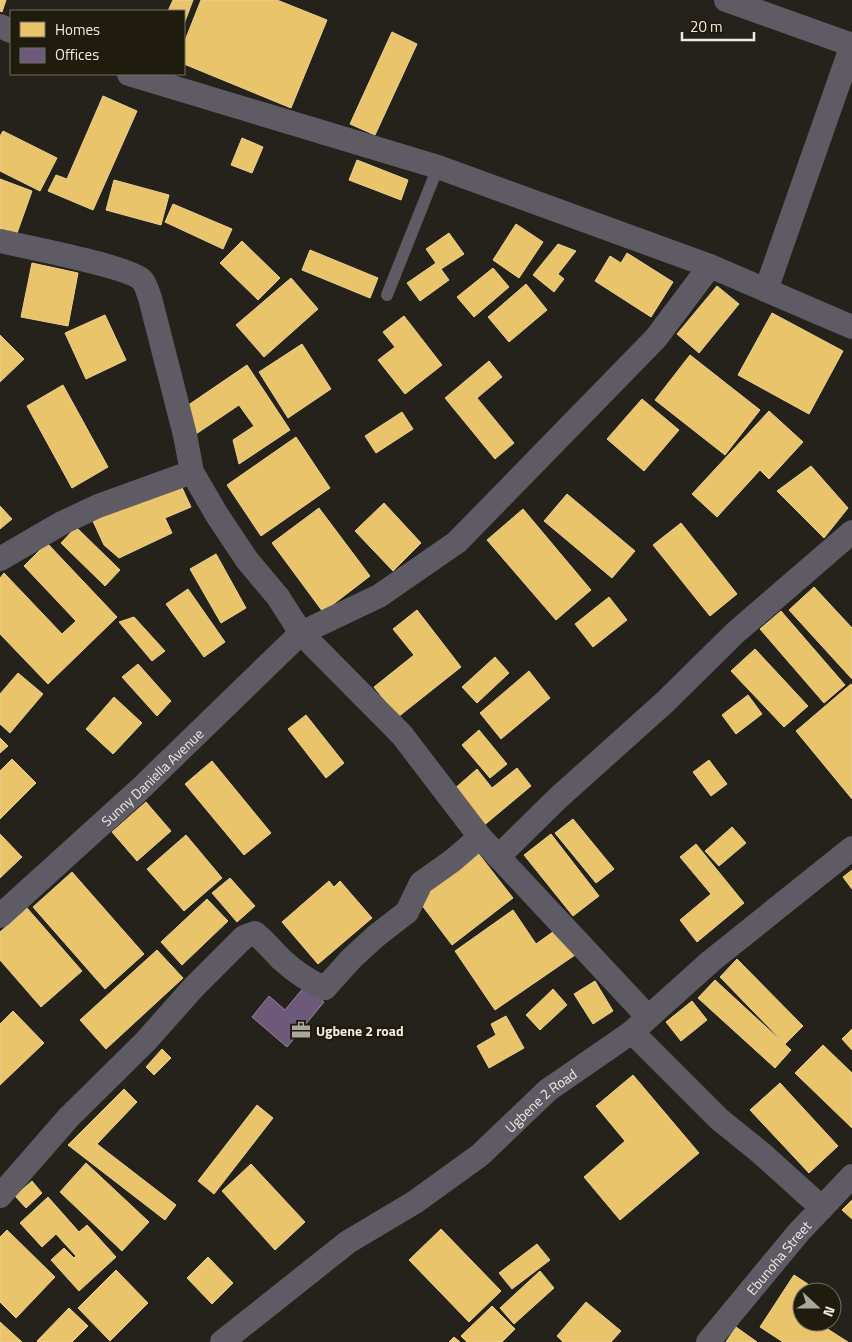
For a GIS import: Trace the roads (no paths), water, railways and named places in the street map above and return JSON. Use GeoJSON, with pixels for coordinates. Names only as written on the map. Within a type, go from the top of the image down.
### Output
{"type":"FeatureCollection","features":[{"type":"Feature","properties":{"kind":"street"},"geometry":{"type":"LineString","coordinates":[[726,0],[852,45],[766,290]]}},
{"type":"Feature","properties":{"kind":"street"},"geometry":{"type":"LineString","coordinates":[[132,75],[438,167],[710,266],[852,327]]}},
{"type":"Feature","properties":{"kind":"street"},"geometry":{"type":"LineString","coordinates":[[0,240],[109,267],[129,273],[142,280],[150,298],[185,435],[192,472],[217,515],[247,560],[278,597],[301,633],[402,735],[480,837],[499,856],[719,1120],[761,1153],[822,1208]]}},
{"type":"Feature","properties":{"kind":"street","name":"Sunny Daniella Avenue"},"geometry":{"type":"LineString","coordinates":[[0,916],[138,791],[301,633],[379,596],[456,542],[656,338],[710,266]]}},
{"type":"Feature","properties":{"kind":"street"},"geometry":{"type":"LineString","coordinates":[[0,559],[62,523],[98,506],[192,472]]}},
{"type":"Feature","properties":{"kind":"street"},"geometry":{"type":"LineString","coordinates":[[499,856],[558,798],[665,702],[735,633],[852,532]]}},
{"type":"Feature","properties":{"kind":"street"},"geometry":{"type":"LineString","coordinates":[[0,1196],[69,1117],[145,1042],[193,988],[244,937],[255,933],[282,959],[325,988],[352,958],[407,912],[421,883],[480,837]]}},
{"type":"Feature","properties":{"kind":"street","name":"Ugbene 2 Road"},"geometry":{"type":"LineString","coordinates":[[231,1339],[348,1242],[415,1202],[480,1155],[548,1090],[640,1024],[711,961],[852,848]]}},
{"type":"Feature","properties":{"kind":"street","name":"Ebunoha Street"},"geometry":{"type":"LineString","coordinates":[[708,1342],[798,1233],[852,1176]]}},
{"type":"Feature","properties":{"kind":"lane"},"geometry":{"type":"LineString","coordinates":[[387,295],[438,167]]}},
{"type":"Feature","properties":{"kind":"place","name":"Ugbene 2 road"},"geometry":{"type":"Point","coordinates":[301,1030]}}]}
